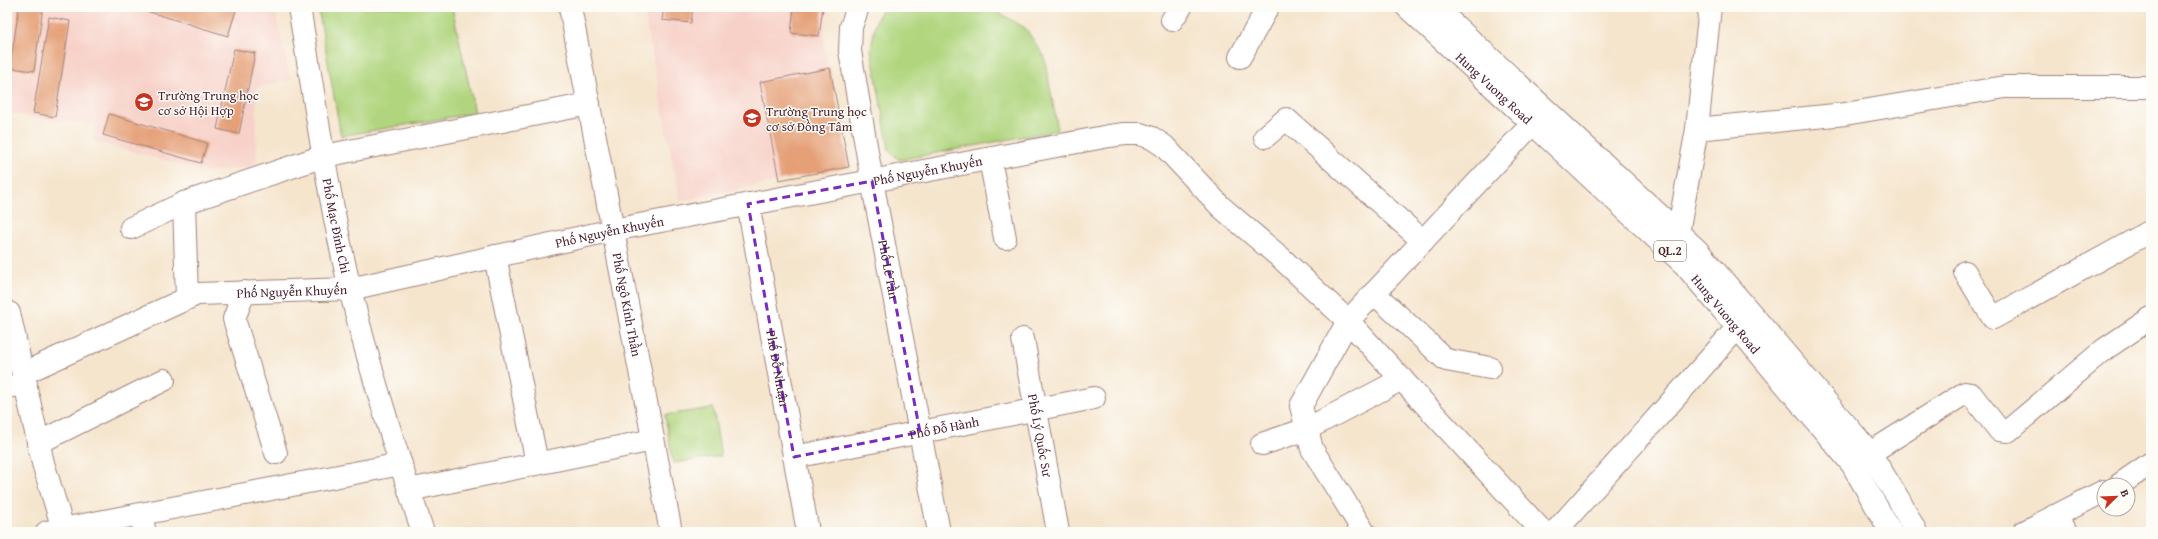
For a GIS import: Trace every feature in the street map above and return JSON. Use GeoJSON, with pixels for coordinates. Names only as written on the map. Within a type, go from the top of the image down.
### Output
{"type":"FeatureCollection","features":[{"type":"Feature","properties":{"kind":"street","name":"Phố Mạc Đĩnh Chi"},"geometry":{"type":"LineString","coordinates":[[299,7],[324,156],[350,289],[401,464],[423,532]]}},
{"type":"Feature","properties":{"kind":"street","name":"Phố Ngô Kính Thần"},"geometry":{"type":"LineString","coordinates":[[570,7],[670,532]]}},
{"type":"Feature","properties":{"kind":"street","name":"Phố Lê Tần"},"geometry":{"type":"LineString","coordinates":[[858,7],[851,27],[850,51],[872,181],[939,532]]}},
{"type":"Feature","properties":{"kind":"street"},"geometry":{"type":"LineString","coordinates":[[1240,57],[1268,7]]}},
{"type":"Feature","properties":{"kind":"street","name":"Hung Vuong Road"},"geometry":{"type":"LineString","coordinates":[[1407,7],[1685,265],[1852,464],[1891,532]]}},
{"type":"Feature","properties":{"kind":"street","name":"Hung Vuong Road"},"geometry":{"type":"LineString","coordinates":[[1435,7],[1697,250],[1870,453],[1898,498],[1916,532]]}},
{"type":"Feature","properties":{"kind":"street"},"geometry":{"type":"LineString","coordinates":[[1678,233],[1697,129],[1710,7]]}},
{"type":"Feature","properties":{"kind":"street"},"geometry":{"type":"LineString","coordinates":[[1697,129],[1845,114],[2005,87],[2151,87]]}},
{"type":"Feature","properties":{"kind":"street"},"geometry":{"type":"LineString","coordinates":[[131,228],[184,203],[324,156],[589,104]]}},
{"type":"Feature","properties":{"kind":"street"},"geometry":{"type":"LineString","coordinates":[[1265,137],[1286,119],[1423,241]]}},
{"type":"Feature","properties":{"kind":"street"},"geometry":{"type":"LineString","coordinates":[[1364,532],[1312,450],[1301,406],[1348,321],[1533,124]]}},
{"type":"Feature","properties":{"kind":"street","name":"Phố Nguyễn Khuyến"},"geometry":{"type":"LineString","coordinates":[[19,381],[197,294],[350,289],[613,230],[1125,134],[1140,134],[1152,138],[1164,146],[1221,207],[1281,258],[1348,321],[1543,532]]}},
{"type":"Feature","properties":{"kind":"street"},"geometry":{"type":"LineString","coordinates":[[990,159],[1005,238]]}},
{"type":"Feature","properties":{"kind":"street"},"geometry":{"type":"LineString","coordinates":[[184,203],[187,298]]}},
{"type":"Feature","properties":{"kind":"street","name":"Phố Đỗ Nhuận"},"geometry":{"type":"LineString","coordinates":[[748,204],[808,532]]}},
{"type":"Feature","properties":{"kind":"street"},"geometry":{"type":"LineString","coordinates":[[1965,272],[1993,318],[2151,231]]}},
{"type":"Feature","properties":{"kind":"street"},"geometry":{"type":"LineString","coordinates":[[495,256],[537,464]]}},
{"type":"Feature","properties":{"kind":"street"},"geometry":{"type":"LineString","coordinates":[[244,292],[234,319],[276,453]]}},
{"type":"Feature","properties":{"kind":"street"},"geometry":{"type":"LineString","coordinates":[[1374,293],[1446,360],[1490,368]]}},
{"type":"Feature","properties":{"kind":"street"},"geometry":{"type":"LineString","coordinates":[[7,312],[9,313],[19,381],[38,443],[58,531],[142,523],[401,464]]}},
{"type":"Feature","properties":{"kind":"street"},"geometry":{"type":"LineString","coordinates":[[1870,453],[1965,393],[1971,394],[1999,430],[2008,431],[2105,349],[2151,318]]}},
{"type":"Feature","properties":{"kind":"street"},"geometry":{"type":"LineString","coordinates":[[1555,532],[1738,327]]}},
{"type":"Feature","properties":{"kind":"street","name":"Phố Lý Quốc Sư"},"geometry":{"type":"LineString","coordinates":[[1023,339],[1058,532]]}},
{"type":"Feature","properties":{"kind":"street"},"geometry":{"type":"LineString","coordinates":[[1262,444],[1307,429],[1402,379]]}},
{"type":"Feature","properties":{"kind":"street"},"geometry":{"type":"LineString","coordinates":[[38,443],[164,380]]}},
{"type":"Feature","properties":{"kind":"street","name":"Phố Đỗ Hành"},"geometry":{"type":"LineString","coordinates":[[794,457],[1094,398]]}},
{"type":"Feature","properties":{"kind":"street"},"geometry":{"type":"LineString","coordinates":[[409,490],[653,440]]}},
{"type":"Feature","properties":{"kind":"street"},"geometry":{"type":"LineString","coordinates":[[2130,477],[2151,463]]}},
{"type":"Feature","properties":{"kind":"street"},"geometry":{"type":"LineString","coordinates":[[2024,532],[2060,524],[2096,497]]}},
{"type":"Feature","properties":{"kind":"highlighted area"},"geometry":{"type":"Polygon","coordinates":[[[872,181],[920,432],[794,457],[748,204],[872,181]]]}},
{"type":"Feature","properties":{"kind":"shaded area","name":"Trường Trung học cơ sở Hội Hợp"},"geometry":{"type":"Polygon","coordinates":[[[7,7],[274,7],[291,79],[256,88],[257,166],[207,172],[93,141],[95,125],[29,117],[7,112],[7,7]]]}},
{"type":"Feature","properties":{"kind":"shaded area","name":"Trường Trung học cơ sở Đồng Tâm"},"geometry":{"type":"Polygon","coordinates":[[[643,7],[832,7],[825,18],[824,45],[849,167],[680,201],[643,7]]]}},
{"type":"Feature","properties":{"kind":"green space"},"geometry":{"type":"Polygon","coordinates":[[[318,7],[452,7],[475,113],[341,136],[318,7]]]}},
{"type":"Feature","properties":{"kind":"green space"},"geometry":{"type":"Polygon","coordinates":[[[884,7],[990,7],[1025,28],[1044,56],[1058,130],[899,160],[889,150],[871,49],[876,21],[884,7]]]}},
{"type":"Feature","properties":{"kind":"green space"},"geometry":{"type":"Polygon","coordinates":[[[713,408],[721,456],[673,463],[665,415],[713,408]]]}},
{"type":"Feature","properties":{"kind":"building"},"geometry":{"type":"Polygon","coordinates":[[[19,7],[43,7],[34,71],[10,68],[19,7]]]}},
{"type":"Feature","properties":{"kind":"building"},"geometry":{"type":"Polygon","coordinates":[[[133,7],[237,7],[228,36],[133,7]]]}},
{"type":"Feature","properties":{"kind":"building"},"geometry":{"type":"Polygon","coordinates":[[[664,7],[693,7],[691,23],[662,20],[664,7]]]}},
{"type":"Feature","properties":{"kind":"building"},"geometry":{"type":"Polygon","coordinates":[[[794,7],[823,7],[819,36],[791,33],[794,7]]]}},
{"type":"Feature","properties":{"kind":"building"},"geometry":{"type":"Polygon","coordinates":[[[49,17],[70,21],[55,117],[33,113],[49,17]]]}},
{"type":"Feature","properties":{"kind":"building"},"geometry":{"type":"Polygon","coordinates":[[[234,49],[255,53],[239,134],[217,129],[234,49]]]}},
{"type":"Feature","properties":{"kind":"building"},"geometry":{"type":"Polygon","coordinates":[[[830,68],[849,167],[779,180],[760,82],[830,68]]]}},
{"type":"Feature","properties":{"kind":"building"},"geometry":{"type":"Polygon","coordinates":[[[109,114],[207,143],[201,163],[103,135],[109,114]]]}},
{"type":"Feature","properties":{"kind":"place","name":"Trường Trung học cơ sở Hội Hợp"},"geometry":{"type":"Point","coordinates":[144,102]}},
{"type":"Feature","properties":{"kind":"place","name":"Trường Trung học cơ sở Đồng Tâm"},"geometry":{"type":"Point","coordinates":[752,118]}}]}
